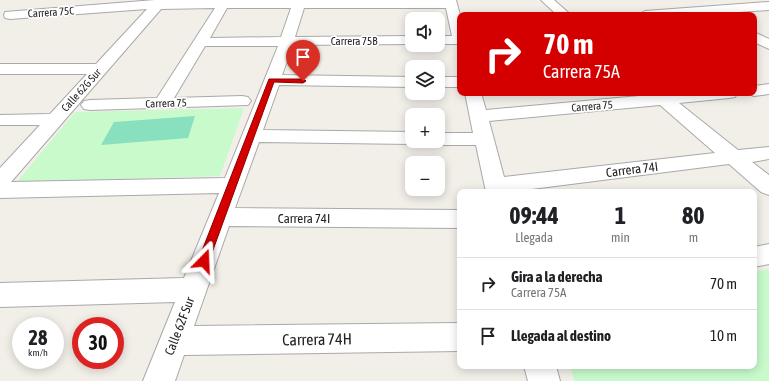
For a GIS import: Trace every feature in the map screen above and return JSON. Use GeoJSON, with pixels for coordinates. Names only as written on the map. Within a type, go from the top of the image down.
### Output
{"type":"FeatureCollection","features":[{"type":"Feature","properties":{"kind":"street"},"geometry":{"type":"LineString","coordinates":[[5,18],[33,0]]}},
{"type":"Feature","properties":{"kind":"street"},"geometry":{"type":"LineString","coordinates":[[547,0],[561,12]]}},
{"type":"Feature","properties":{"kind":"street"},"geometry":{"type":"LineString","coordinates":[[689,0],[710,12]]}},
{"type":"Feature","properties":{"kind":"street","name":"Carrera 75C"},"geometry":{"type":"LineString","coordinates":[[5,18],[160,3],[223,5],[299,2],[451,2]]}},
{"type":"Feature","properties":{"kind":"street","name":"Calle 62F Sur"},"geometry":{"type":"LineString","coordinates":[[159,381],[287,41],[299,2]]}},
{"type":"Feature","properties":{"kind":"street"},"geometry":{"type":"LineString","coordinates":[[451,2],[457,26]]}},
{"type":"Feature","properties":{"kind":"street","name":"Calle 62G Sur"},"geometry":{"type":"LineString","coordinates":[[0,181],[160,3]]}},
{"type":"Feature","properties":{"kind":"street"},"geometry":{"type":"LineString","coordinates":[[162,103],[223,5]]}},
{"type":"Feature","properties":{"kind":"street"},"geometry":{"type":"LineString","coordinates":[[720,12],[769,6]]}},
{"type":"Feature","properties":{"kind":"street"},"geometry":{"type":"LineString","coordinates":[[445,38],[457,35]]}},
{"type":"Feature","properties":{"kind":"street","name":"Carrera 75B"},"geometry":{"type":"LineString","coordinates":[[200,42],[405,40]]}},
{"type":"Feature","properties":{"kind":"street"},"geometry":{"type":"LineString","coordinates":[[0,70],[100,69]]}},
{"type":"Feature","properties":{"kind":"street"},"geometry":{"type":"LineString","coordinates":[[272,80],[405,82]]}},
{"type":"Feature","properties":{"kind":"street"},"geometry":{"type":"LineString","coordinates":[[445,82],[457,82]]}},
{"type":"Feature","properties":{"kind":"street"},"geometry":{"type":"LineString","coordinates":[[757,91],[769,89]]}},
{"type":"Feature","properties":{"kind":"street"},"geometry":{"type":"LineString","coordinates":[[474,96],[496,188]]}},
{"type":"Feature","properties":{"kind":"street"},"geometry":{"type":"LineString","coordinates":[[660,96],[769,188]]}},
{"type":"Feature","properties":{"kind":"street","name":"Carrera 75"},"geometry":{"type":"LineString","coordinates":[[479,116],[660,96]]}},
{"type":"Feature","properties":{"kind":"street","name":"Carrera 75"},"geometry":{"type":"LineString","coordinates":[[90,105],[242,101]]}},
{"type":"Feature","properties":{"kind":"street"},"geometry":{"type":"LineString","coordinates":[[0,120],[56,118]]}},
{"type":"Feature","properties":{"kind":"street"},"geometry":{"type":"LineString","coordinates":[[251,136],[405,138]]}},
{"type":"Feature","properties":{"kind":"street"},"geometry":{"type":"LineString","coordinates":[[445,138],[484,139]]}},
{"type":"Feature","properties":{"kind":"street","name":"Carrera 74I"},"geometry":{"type":"LineString","coordinates":[[496,188],[769,153]]}},
{"type":"Feature","properties":{"kind":"street"},"geometry":{"type":"LineString","coordinates":[[0,190],[232,185]]}},
{"type":"Feature","properties":{"kind":"street","name":"Carrera 74I"},"geometry":{"type":"LineString","coordinates":[[220,217],[457,219]]}},
{"type":"Feature","properties":{"kind":"street"},"geometry":{"type":"LineString","coordinates":[[757,256],[769,254]]}},
{"type":"Feature","properties":{"kind":"street"},"geometry":{"type":"LineString","coordinates":[[0,295],[193,290]]}},
{"type":"Feature","properties":{"kind":"street","name":"Carrera 74H"},"geometry":{"type":"LineString","coordinates":[[174,341],[457,337]]}},
{"type":"Feature","properties":{"kind":"street"},"geometry":{"type":"LineString","coordinates":[[541,369],[544,381]]}},
{"type":"Feature","properties":{"kind":"green space"},"geometry":{"type":"Polygon","coordinates":[[[244,108],[220,176],[17,182],[75,112],[244,108]]]}},
{"type":"Feature","properties":{"kind":"green space"},"geometry":{"type":"Polygon","coordinates":[[[195,116],[188,138],[101,145],[114,122],[195,116]]]}},
{"type":"Feature","properties":{"kind":"green space"},"geometry":{"type":"Polygon","coordinates":[[[769,269],[769,381],[574,381],[571,369],[757,369],[757,271],[769,269]]]}},
{"type":"Feature","properties":{"kind":"route"},"geometry":{"type":"LineString","coordinates":[[204,261],[272,80],[303,81]]}}]}
